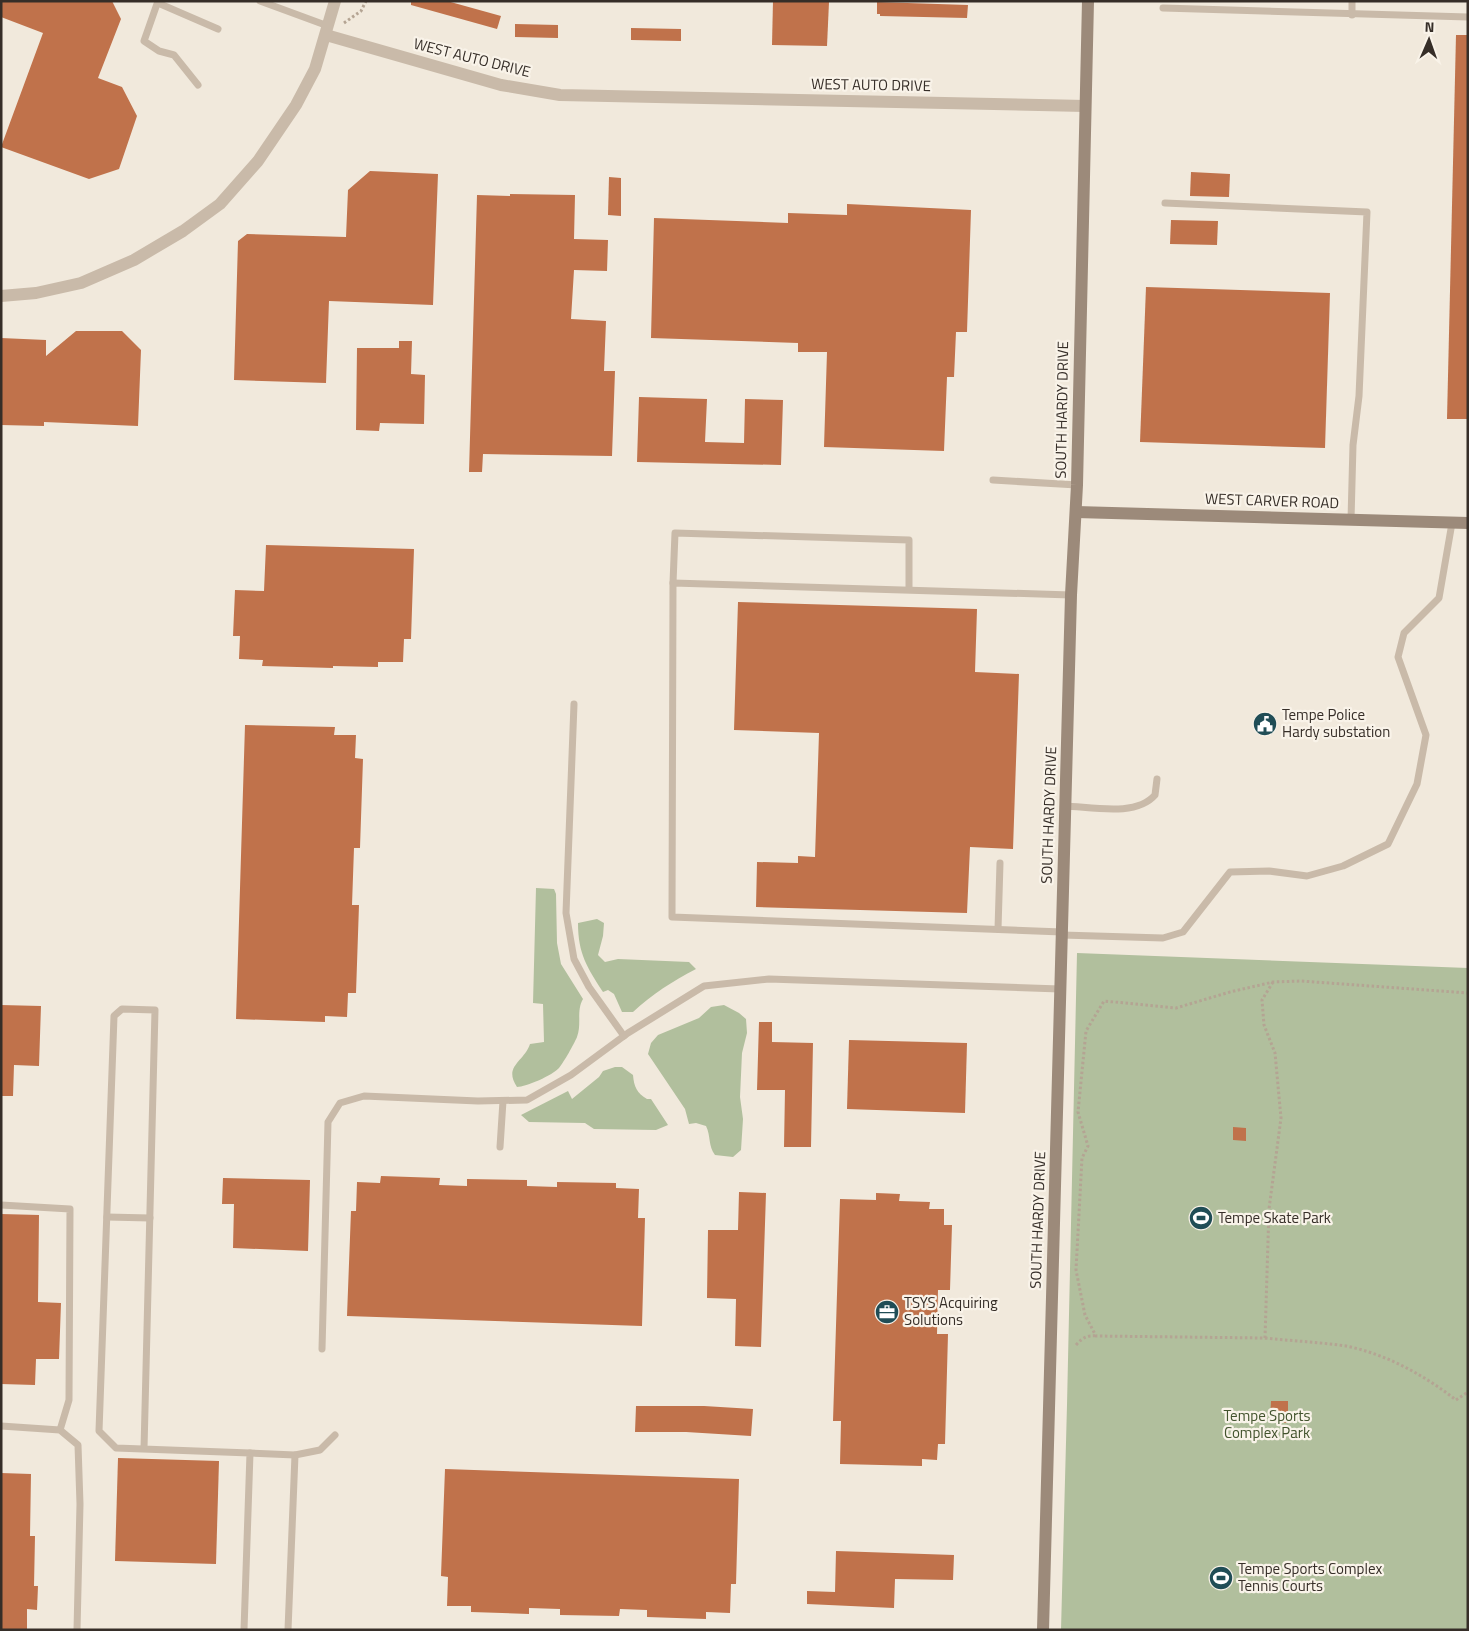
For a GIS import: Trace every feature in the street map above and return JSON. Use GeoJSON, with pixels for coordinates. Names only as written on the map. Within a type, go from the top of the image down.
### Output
{"type":"FeatureCollection","features":[{"type":"Feature","properties":{"kind":"street"},"geometry":{"type":"LineString","coordinates":[[1,296],[36,292],[81,283],[134,260],[183,231],[220,204],[258,161],[296,105],[315,69],[335,1]]}},
{"type":"Feature","properties":{"kind":"street","name":"SOUTH HARDY DRIVE"},"geometry":{"type":"LineString","coordinates":[[1043,1630],[1071,595],[1077,485],[1088,1]]}},
{"type":"Feature","properties":{"kind":"street","name":"WEST AUTO DRIVE"},"geometry":{"type":"LineString","coordinates":[[327,30],[501,85],[560,95],[1086,106]]}},
{"type":"Feature","properties":{"kind":"street","name":"WEST CARVER ROAD"},"geometry":{"type":"LineString","coordinates":[[1076,512],[1468,523]]}},
{"type":"Feature","properties":{"kind":"lane"},"geometry":{"type":"LineString","coordinates":[[260,1],[327,30]]}},
{"type":"Feature","properties":{"kind":"lane"},"geometry":{"type":"LineString","coordinates":[[1352,1],[1352,15]]}},
{"type":"Feature","properties":{"kind":"lane"},"geometry":{"type":"LineString","coordinates":[[198,85],[174,55],[159,51],[144,41],[158,2],[218,30]]}},
{"type":"Feature","properties":{"kind":"lane"},"geometry":{"type":"LineString","coordinates":[[1163,8],[1468,17]]}},
{"type":"Feature","properties":{"kind":"lane"},"geometry":{"type":"LineString","coordinates":[[1166,203],[1367,212],[1359,396],[1352,444],[1351,520]]}},
{"type":"Feature","properties":{"kind":"lane"},"geometry":{"type":"LineString","coordinates":[[992,480],[1077,485]]}},
{"type":"Feature","properties":{"kind":"lane"},"geometry":{"type":"LineString","coordinates":[[909,589],[909,540],[675,533],[673,583],[672,917],[998,928],[1062,934],[1163,938],[1183,932],[1230,872],[1269,871],[1307,876],[1343,866],[1388,844],[1417,784],[1426,735],[1398,657],[1404,633],[1439,598],[1452,523]]}},
{"type":"Feature","properties":{"kind":"lane"},"geometry":{"type":"LineString","coordinates":[[673,583],[1071,595]]}},
{"type":"Feature","properties":{"kind":"lane"},"geometry":{"type":"LineString","coordinates":[[574,704],[566,913],[574,959],[589,987],[624,1036]]}},
{"type":"Feature","properties":{"kind":"lane"},"geometry":{"type":"LineString","coordinates":[[1065,806],[1120,809],[1137,807],[1145,804],[1155,795],[1157,779]]}},
{"type":"Feature","properties":{"kind":"lane"},"geometry":{"type":"LineString","coordinates":[[998,928],[1000,863]]}},
{"type":"Feature","properties":{"kind":"lane"},"geometry":{"type":"LineString","coordinates":[[322,1349],[328,1122],[340,1103],[364,1096],[478,1101],[527,1100],[571,1075],[624,1036],[704,986],[769,979],[1060,989]]}},
{"type":"Feature","properties":{"kind":"lane"},"geometry":{"type":"LineString","coordinates":[[144,1449],[155,1010],[122,1009],[114,1016],[99,1431],[116,1448],[295,1455],[320,1450],[335,1435]]}},
{"type":"Feature","properties":{"kind":"lane"},"geometry":{"type":"LineString","coordinates":[[500,1147],[502,1101]]}},
{"type":"Feature","properties":{"kind":"lane"},"geometry":{"type":"LineString","coordinates":[[1,1205],[70,1209],[69,1400],[60,1430]]}},
{"type":"Feature","properties":{"kind":"lane"},"geometry":{"type":"LineString","coordinates":[[107,1217],[150,1218]]}},
{"type":"Feature","properties":{"kind":"lane"},"geometry":{"type":"LineString","coordinates":[[1,1426],[60,1430],[78,1445],[80,1504],[78,1630]]}},
{"type":"Feature","properties":{"kind":"lane"},"geometry":{"type":"LineString","coordinates":[[244,1630],[250,1454]]}},
{"type":"Feature","properties":{"kind":"lane"},"geometry":{"type":"LineString","coordinates":[[288,1630],[295,1455]]}},
{"type":"Feature","properties":{"kind":"path"},"geometry":{"type":"LineString","coordinates":[[353,16],[362,11],[366,1]]}},
{"type":"Feature","properties":{"kind":"path"},"geometry":{"type":"LineString","coordinates":[[1096,1336],[1085,1315],[1076,1270],[1082,1158],[1088,1146],[1078,1112],[1086,1031],[1104,1001],[1176,1008],[1273,982],[1301,981],[1446,993],[1468,993]]}},
{"type":"Feature","properties":{"kind":"path"},"geometry":{"type":"LineString","coordinates":[[1265,1338],[1269,1209],[1281,1118],[1275,1052],[1264,1025],[1262,1000],[1273,982]]}},
{"type":"Feature","properties":{"kind":"path"},"geometry":{"type":"LineString","coordinates":[[1076,1345],[1082,1338],[1096,1336],[1265,1338],[1347,1347],[1407,1368],[1437,1385],[1456,1400],[1468,1392]]}},
{"type":"Feature","properties":{"kind":"green space"},"geometry":{"type":"Polygon","coordinates":[[[536,888],[554,889],[556,894],[557,943],[561,964],[583,999],[580,1008],[577,1037],[561,1065],[556,1071],[545,1077],[517,1087],[512,1074],[516,1064],[530,1044],[544,1042],[543,1004],[533,1003],[536,888]]]}},
{"type":"Feature","properties":{"kind":"green space"},"geometry":{"type":"Polygon","coordinates":[[[597,919],[604,923],[598,955],[605,962],[618,959],[689,962],[696,969],[663,988],[633,1012],[622,1012],[614,994],[608,990],[603,992],[584,960],[578,934],[578,923],[597,919]]]}},
{"type":"Feature","properties":{"kind":"green space","name":"Tempe Sports Complex Park"},"geometry":{"type":"Polygon","coordinates":[[[1077,953],[1468,968],[1468,1630],[1061,1630],[1077,953]]]}},
{"type":"Feature","properties":{"kind":"green space"},"geometry":{"type":"Polygon","coordinates":[[[724,1005],[746,1019],[747,1033],[742,1053],[740,1097],[743,1119],[741,1150],[733,1157],[715,1155],[711,1148],[706,1126],[696,1123],[689,1124],[685,1109],[648,1054],[651,1043],[658,1035],[699,1018],[711,1007],[724,1005]]]}},
{"type":"Feature","properties":{"kind":"green space"},"geometry":{"type":"Polygon","coordinates":[[[622,1067],[633,1075],[638,1092],[647,1099],[651,1099],[668,1125],[656,1130],[594,1129],[585,1123],[529,1122],[521,1115],[568,1091],[572,1099],[599,1077],[603,1071],[622,1067]]]}},
{"type":"Feature","properties":{"kind":"building"},"geometry":{"type":"Polygon","coordinates":[[[1,1],[112,1],[121,19],[98,78],[122,87],[137,116],[119,169],[89,179],[1,147],[43,33],[1,17],[1,1]]]}},
{"type":"Feature","properties":{"kind":"building"},"geometry":{"type":"Polygon","coordinates":[[[411,1],[447,1],[501,16],[497,29],[411,5],[411,1]]]}},
{"type":"Feature","properties":{"kind":"building"},"geometry":{"type":"Polygon","coordinates":[[[773,1],[829,2],[827,46],[772,45],[773,1]]]}},
{"type":"Feature","properties":{"kind":"building"},"geometry":{"type":"Polygon","coordinates":[[[877,2],[968,5],[967,18],[880,16],[880,14],[877,14],[877,2]]]}},
{"type":"Feature","properties":{"kind":"building"},"geometry":{"type":"Polygon","coordinates":[[[515,24],[558,25],[558,38],[515,37],[515,24]]]}},
{"type":"Feature","properties":{"kind":"building"},"geometry":{"type":"Polygon","coordinates":[[[631,28],[681,29],[681,41],[631,40],[631,28]]]}},
{"type":"Feature","properties":{"kind":"building"},"geometry":{"type":"Polygon","coordinates":[[[1456,35],[1468,35],[1468,419],[1447,419],[1456,35]]]}},
{"type":"Feature","properties":{"kind":"building"},"geometry":{"type":"Polygon","coordinates":[[[370,171],[438,174],[433,305],[329,301],[326,383],[234,380],[238,241],[247,234],[346,237],[348,190],[370,171]]]}},
{"type":"Feature","properties":{"kind":"building"},"geometry":{"type":"Polygon","coordinates":[[[1191,172],[1230,174],[1229,197],[1190,196],[1191,172]]]}},
{"type":"Feature","properties":{"kind":"building"},"geometry":{"type":"Polygon","coordinates":[[[609,177],[621,178],[621,216],[608,215],[609,177]]]}},
{"type":"Feature","properties":{"kind":"building"},"geometry":{"type":"Polygon","coordinates":[[[510,194],[575,195],[574,239],[608,240],[607,271],[574,270],[571,319],[606,321],[604,371],[615,371],[612,456],[483,454],[482,472],[469,472],[477,195],[510,196],[510,194]]]}},
{"type":"Feature","properties":{"kind":"building"},"geometry":{"type":"Polygon","coordinates":[[[847,204],[971,210],[967,332],[956,332],[954,377],[947,377],[944,451],[824,447],[827,352],[798,352],[798,343],[651,338],[654,218],[788,223],[788,213],[847,215],[847,204]]]}},
{"type":"Feature","properties":{"kind":"building"},"geometry":{"type":"Polygon","coordinates":[[[1171,220],[1218,221],[1217,245],[1170,244],[1171,220]]]}},
{"type":"Feature","properties":{"kind":"building"},"geometry":{"type":"Polygon","coordinates":[[[1146,287],[1330,293],[1325,448],[1140,442],[1146,287]]]}},
{"type":"Feature","properties":{"kind":"building"},"geometry":{"type":"Polygon","coordinates":[[[76,331],[122,331],[141,350],[138,426],[44,422],[44,426],[1,425],[1,338],[46,340],[46,356],[76,331]]]}},
{"type":"Feature","properties":{"kind":"building"},"geometry":{"type":"Polygon","coordinates":[[[399,341],[412,341],[411,374],[425,375],[424,424],[380,423],[379,431],[356,430],[357,348],[399,348],[399,341]]]}},
{"type":"Feature","properties":{"kind":"building"},"geometry":{"type":"Polygon","coordinates":[[[639,397],[707,399],[705,442],[744,443],[745,399],[783,400],[781,465],[637,462],[639,397]]]}},
{"type":"Feature","properties":{"kind":"building"},"geometry":{"type":"Polygon","coordinates":[[[266,545],[414,549],[411,639],[404,639],[403,662],[378,662],[378,667],[333,666],[333,668],[262,666],[263,660],[239,659],[240,636],[233,636],[235,590],[264,591],[266,545]]]}},
{"type":"Feature","properties":{"kind":"building"},"geometry":{"type":"Polygon","coordinates":[[[738,602],[977,609],[975,672],[1019,674],[1013,849],[970,847],[967,913],[756,907],[757,862],[798,863],[798,856],[815,857],[819,733],[734,730],[738,602]]]}},
{"type":"Feature","properties":{"kind":"building"},"geometry":{"type":"Polygon","coordinates":[[[245,725],[335,727],[334,735],[356,735],[355,758],[363,759],[360,848],[354,848],[352,905],[359,905],[356,993],[348,993],[347,1017],[325,1016],[325,1022],[236,1019],[245,725]]]}},
{"type":"Feature","properties":{"kind":"building"},"geometry":{"type":"Polygon","coordinates":[[[1,1005],[41,1006],[39,1066],[14,1065],[13,1096],[1,1096],[1,1005]]]}},
{"type":"Feature","properties":{"kind":"building"},"geometry":{"type":"Polygon","coordinates":[[[759,1022],[772,1022],[772,1042],[813,1043],[811,1147],[784,1147],[785,1090],[757,1090],[759,1022]]]}},
{"type":"Feature","properties":{"kind":"building"},"geometry":{"type":"Polygon","coordinates":[[[849,1040],[967,1043],[965,1113],[847,1109],[849,1040]]]}},
{"type":"Feature","properties":{"kind":"building"},"geometry":{"type":"Polygon","coordinates":[[[1233,1127],[1246,1128],[1246,1141],[1233,1140],[1233,1127]]]}},
{"type":"Feature","properties":{"kind":"building"},"geometry":{"type":"Polygon","coordinates":[[[381,1176],[440,1178],[439,1185],[467,1186],[467,1179],[527,1180],[527,1186],[557,1187],[557,1182],[616,1183],[616,1188],[639,1189],[638,1218],[645,1218],[642,1326],[347,1316],[351,1211],[356,1211],[357,1182],[380,1183],[381,1176]]]}},
{"type":"Feature","properties":{"kind":"building"},"geometry":{"type":"Polygon","coordinates":[[[223,1178],[310,1180],[308,1251],[233,1248],[234,1204],[222,1204],[223,1178]]]}},
{"type":"Feature","properties":{"kind":"building"},"geometry":{"type":"Polygon","coordinates":[[[739,1192],[766,1193],[761,1347],[735,1346],[736,1299],[707,1298],[708,1230],[738,1230],[739,1192]]]}},
{"type":"Feature","properties":{"kind":"building","name":"TSYS Acquiring Solutions"},"geometry":{"type":"Polygon","coordinates":[[[876,1193],[900,1194],[899,1201],[930,1202],[929,1209],[944,1209],[944,1225],[952,1225],[950,1290],[938,1290],[937,1334],[948,1334],[945,1444],[938,1444],[937,1460],[922,1459],[922,1466],[840,1464],[841,1421],[833,1421],[840,1199],[876,1200],[876,1193]]]}},
{"type":"Feature","properties":{"kind":"building"},"geometry":{"type":"Polygon","coordinates":[[[1,1214],[39,1215],[38,1302],[61,1303],[59,1359],[36,1359],[35,1385],[1,1384],[1,1214]]]}},
{"type":"Feature","properties":{"kind":"building"},"geometry":{"type":"Polygon","coordinates":[[[1271,1401],[1288,1401],[1288,1423],[1270,1422],[1271,1401]]]}},
{"type":"Feature","properties":{"kind":"building"},"geometry":{"type":"Polygon","coordinates":[[[636,1406],[704,1406],[753,1409],[751,1436],[686,1432],[635,1432],[636,1406]]]}},
{"type":"Feature","properties":{"kind":"building"},"geometry":{"type":"Polygon","coordinates":[[[118,1458],[219,1461],[216,1564],[115,1561],[118,1458]]]}},
{"type":"Feature","properties":{"kind":"building"},"geometry":{"type":"Polygon","coordinates":[[[445,1469],[739,1479],[736,1584],[731,1584],[730,1613],[706,1612],[706,1619],[647,1617],[647,1610],[620,1609],[619,1616],[560,1615],[560,1609],[529,1608],[529,1614],[471,1612],[471,1606],[447,1606],[448,1577],[441,1576],[445,1469]]]}},
{"type":"Feature","properties":{"kind":"building"},"geometry":{"type":"Polygon","coordinates":[[[1,1473],[31,1474],[30,1536],[35,1536],[34,1586],[38,1586],[37,1610],[27,1609],[27,1630],[1,1630],[1,1473]]]}},
{"type":"Feature","properties":{"kind":"building"},"geometry":{"type":"Polygon","coordinates":[[[836,1551],[954,1555],[953,1580],[895,1579],[894,1608],[807,1604],[807,1591],[835,1592],[836,1551]]]}},
{"type":"Feature","properties":{"kind":"place","name":"Tempe Police Hardy substation"},"geometry":{"type":"Point","coordinates":[1265,724]}},
{"type":"Feature","properties":{"kind":"place","name":"Tempe Skate Park"},"geometry":{"type":"Point","coordinates":[1201,1218]}},
{"type":"Feature","properties":{"kind":"place","name":"TSYS Acquiring Solutions"},"geometry":{"type":"Point","coordinates":[887,1312]}},
{"type":"Feature","properties":{"kind":"place","name":"Tempe Sports Complex Tennis Courts"},"geometry":{"type":"Point","coordinates":[1221,1578]}}]}
